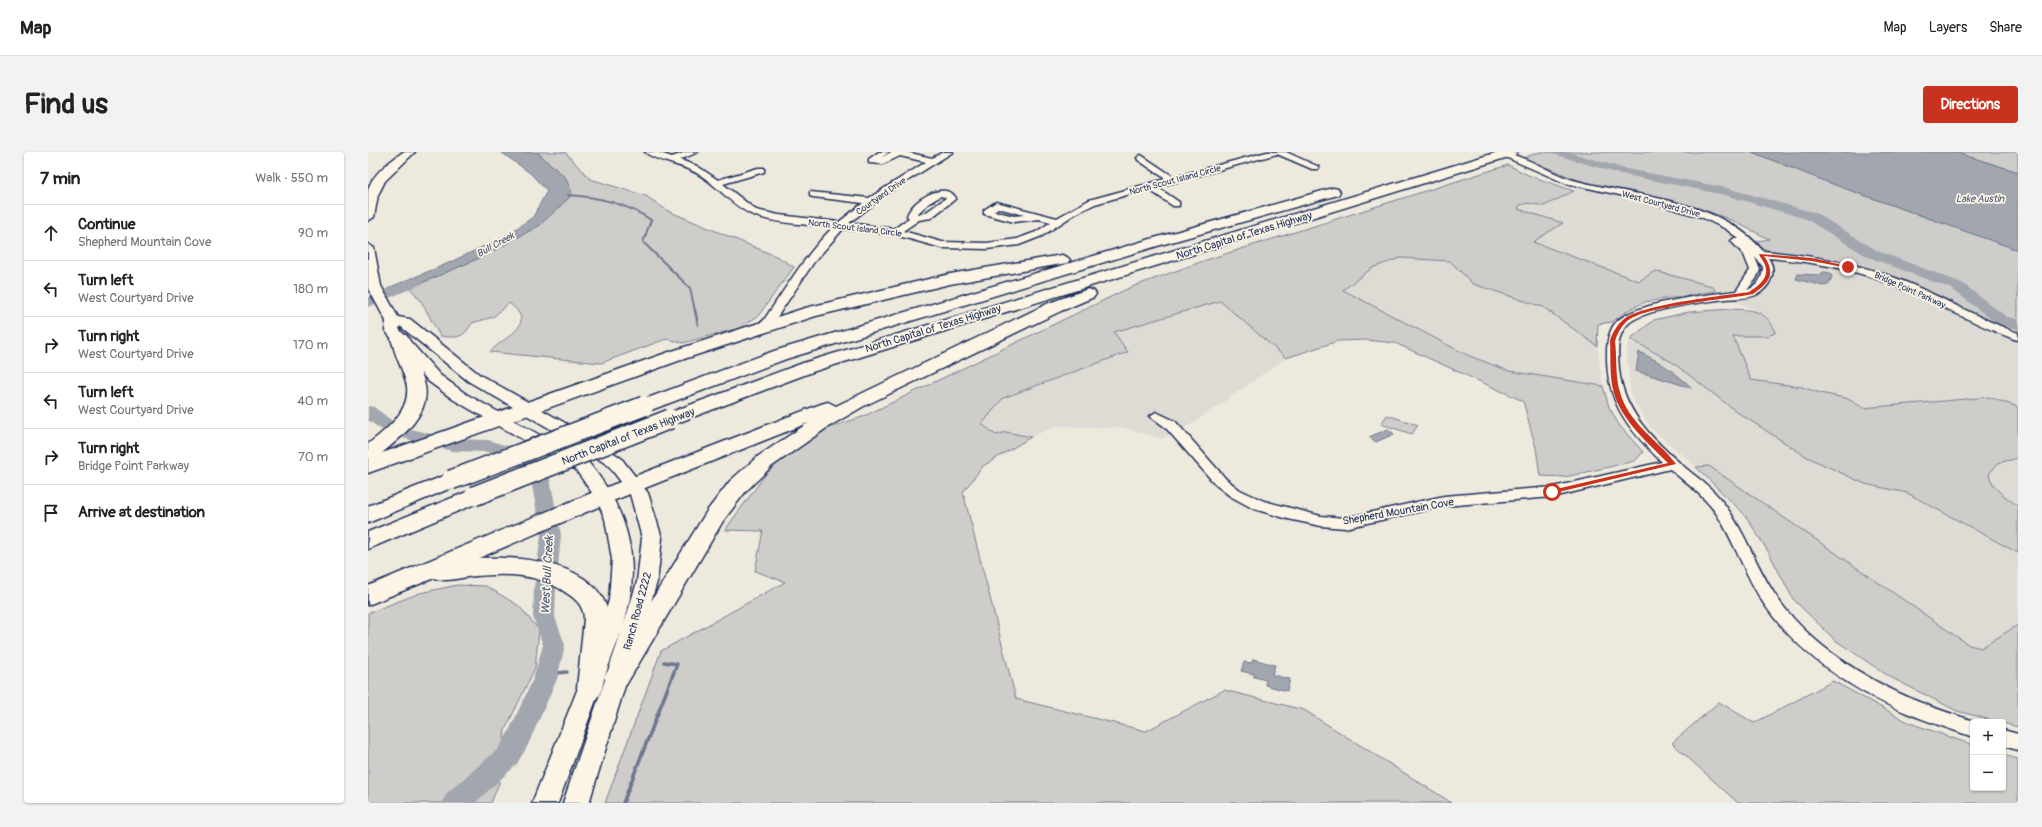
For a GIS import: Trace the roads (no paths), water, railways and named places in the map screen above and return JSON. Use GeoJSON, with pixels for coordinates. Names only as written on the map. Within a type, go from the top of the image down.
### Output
{"type":"FeatureCollection","features":[{"type":"Feature","properties":{"kind":"highway","name":"North Capital of Texas Highway"},"geometry":{"type":"LineString","coordinates":[[368,515],[451,480],[780,355],[1159,241],[1472,152]]}},
{"type":"Feature","properties":{"kind":"highway","name":"North Capital of Texas Highway"},"geometry":{"type":"LineString","coordinates":[[368,541],[474,496],[670,419],[810,367],[1003,307],[1188,252],[1500,153]]}},
{"type":"Feature","properties":{"kind":"highway"},"geometry":{"type":"LineString","coordinates":[[369,457],[394,457],[498,418],[765,326],[833,306],[950,279],[1159,241]]}},
{"type":"Feature","properties":{"kind":"highway"},"geometry":{"type":"LineString","coordinates":[[617,677],[715,516],[738,486],[778,451],[857,402],[1055,307],[1188,252]]}},
{"type":"Feature","properties":{"kind":"highway"},"geometry":{"type":"LineString","coordinates":[[369,457],[390,437],[411,411],[416,398],[416,387],[403,353],[400,339]]}},
{"type":"Feature","properties":{"kind":"highway"},"geometry":{"type":"LineString","coordinates":[[368,596],[634,484],[920,372]]}},
{"type":"Feature","properties":{"kind":"highway"},"geometry":{"type":"LineString","coordinates":[[412,577],[493,566],[516,567],[539,570],[558,575],[575,585],[587,596],[596,612],[590,688]]}},
{"type":"Feature","properties":{"kind":"main road"},"geometry":{"type":"LineString","coordinates":[[368,217],[373,191],[379,179],[410,152]]}},
{"type":"Feature","properties":{"kind":"main road"},"geometry":{"type":"LineString","coordinates":[[368,248],[371,288],[393,321],[392,330],[434,378],[460,397],[582,466],[595,480],[601,498],[611,506],[619,532],[623,576],[614,620],[590,688],[545,803]]}},
{"type":"Feature","properties":{"kind":"main road","name":"Ranch Road 2222"},"geometry":{"type":"LineString","coordinates":[[393,321],[405,322],[474,378],[584,441],[615,462],[634,484],[639,493],[652,538],[647,582],[576,803]]}},
{"type":"Feature","properties":{"kind":"street","name":"North Scout Island Circle"},"geometry":{"type":"LineString","coordinates":[[649,152],[694,168],[717,183],[742,205],[753,212],[778,218],[896,232],[942,245],[987,246],[1030,238],[1092,202],[1276,152]]}},
{"type":"Feature","properties":{"kind":"street"},"geometry":{"type":"LineString","coordinates":[[673,160],[694,152]]}},
{"type":"Feature","properties":{"kind":"street"},"geometry":{"type":"LineString","coordinates":[[885,152],[872,161],[883,160],[897,152],[934,161]]}},
{"type":"Feature","properties":{"kind":"street","name":"Courtyard Drive"},"geometry":{"type":"LineString","coordinates":[[765,326],[816,253],[841,226],[871,201],[949,152]]}},
{"type":"Feature","properties":{"kind":"street"},"geometry":{"type":"LineString","coordinates":[[1239,152],[1251,160]]}},
{"type":"Feature","properties":{"kind":"street"},"geometry":{"type":"LineString","coordinates":[[1279,152],[1315,167]]}},
{"type":"Feature","properties":{"kind":"street","name":"West Courtyard Drive"},"geometry":{"type":"LineString","coordinates":[[1500,153],[1559,183],[1664,206],[1713,226],[1731,237],[1757,257]]}},
{"type":"Feature","properties":{"kind":"street"},"geometry":{"type":"LineString","coordinates":[[1141,158],[1172,180]]}},
{"type":"Feature","properties":{"kind":"street"},"geometry":{"type":"LineString","coordinates":[[717,183],[761,170]]}},
{"type":"Feature","properties":{"kind":"street"},"geometry":{"type":"LineString","coordinates":[[1149,186],[1176,204]]}},
{"type":"Feature","properties":{"kind":"street"},"geometry":{"type":"LineString","coordinates":[[813,194],[871,201]]}},
{"type":"Feature","properties":{"kind":"street"},"geometry":{"type":"LineString","coordinates":[[1039,216],[1058,221]]}},
{"type":"Feature","properties":{"kind":"street"},"geometry":{"type":"LineString","coordinates":[[896,232],[916,217]]}},
{"type":"Feature","properties":{"kind":"street"},"geometry":{"type":"LineString","coordinates":[[1757,257],[1768,266],[1768,275],[1763,284],[1751,293],[1649,310],[1625,320],[1615,334],[1612,351],[1617,392],[1624,408],[1636,426],[1673,464],[1710,497],[1733,527],[1756,578],[1771,601],[1804,639],[1858,679],[1906,704],[1970,728]]}},
{"type":"Feature","properties":{"kind":"street","name":"Bridge Point Parkway"},"geometry":{"type":"LineString","coordinates":[[1757,257],[1812,259],[1870,273],[1894,282],[1991,327],[2018,337]]}},
{"type":"Feature","properties":{"kind":"street","name":"Bridge Point Parkway"},"geometry":{"type":"LineString","coordinates":[[1757,257],[1825,268],[1870,280],[1979,330],[2018,345]]}},
{"type":"Feature","properties":{"kind":"street","name":"Shepherd Mountain Cove"},"geometry":{"type":"LineString","coordinates":[[1156,416],[1170,424],[1221,482],[1235,493],[1259,505],[1288,514],[1321,521],[1345,522],[1444,502],[1552,492],[1673,464]]}},
{"type":"Feature","properties":{"kind":"street"},"geometry":{"type":"LineString","coordinates":[[2006,739],[2018,742]]}},
{"type":"Feature","properties":{"kind":"water"},"geometry":{"type":"Polygon","coordinates":[[[501,152],[537,152],[566,178],[572,195],[540,225],[484,256],[394,295],[388,288],[444,265],[504,237],[533,217],[547,191],[530,173],[501,152]]]}},
{"type":"Feature","properties":{"kind":"water","name":"Lake Austin"},"geometry":{"type":"Polygon","coordinates":[[[1752,152],[1954,152],[2018,172],[2018,250],[1827,182],[1752,152]]]}},
{"type":"Feature","properties":{"kind":"water"},"geometry":{"type":"Polygon","coordinates":[[[1824,272],[1830,273],[1832,277],[1828,285],[1823,286],[1796,279],[1798,274],[1819,275],[1824,272]]]}},
{"type":"Feature","properties":{"kind":"water"},"geometry":{"type":"Polygon","coordinates":[[[1639,352],[1654,359],[1680,377],[1692,388],[1636,371],[1639,352]]]}},
{"type":"Feature","properties":{"kind":"water"},"geometry":{"type":"Polygon","coordinates":[[[1388,429],[1394,434],[1376,442],[1369,437],[1388,429]]]}},
{"type":"Feature","properties":{"kind":"water"},"geometry":{"type":"Polygon","coordinates":[[[1253,659],[1275,665],[1272,675],[1290,679],[1287,691],[1265,685],[1266,680],[1254,677],[1254,674],[1241,671],[1244,662],[1252,663],[1253,659]]]}},
{"type":"Feature","properties":{"kind":"waterway"},"geometry":{"type":"LineString","coordinates":[[1557,152],[1620,171],[1727,192],[1811,216],[1873,254],[1957,286],[2002,321],[2018,324]]}},
{"type":"Feature","properties":{"kind":"waterway"},"geometry":{"type":"LineString","coordinates":[[568,195],[601,199],[621,205],[651,220],[643,242],[690,288],[695,311]]}},
{"type":"Feature","properties":{"kind":"waterway","name":"Bull Creek"},"geometry":{"type":"LineString","coordinates":[[368,303],[416,281]]}},
{"type":"Feature","properties":{"kind":"waterway"},"geometry":{"type":"LineString","coordinates":[[695,310],[698,325]]}},
{"type":"Feature","properties":{"kind":"waterway","name":"West Bull Creek"},"geometry":{"type":"LineString","coordinates":[[368,411],[385,424],[401,432],[452,445],[488,446],[505,451],[527,463],[540,479],[551,535],[545,588],[544,617],[554,645],[545,679],[518,739],[507,757],[491,773],[455,803]]}},
{"type":"Feature","properties":{"kind":"waterway"},"geometry":{"type":"LineString","coordinates":[[623,803],[677,664],[664,662]]}},
{"type":"Feature","properties":{"kind":"waterway"},"geometry":{"type":"LineString","coordinates":[[546,674],[567,672]]}}]}
